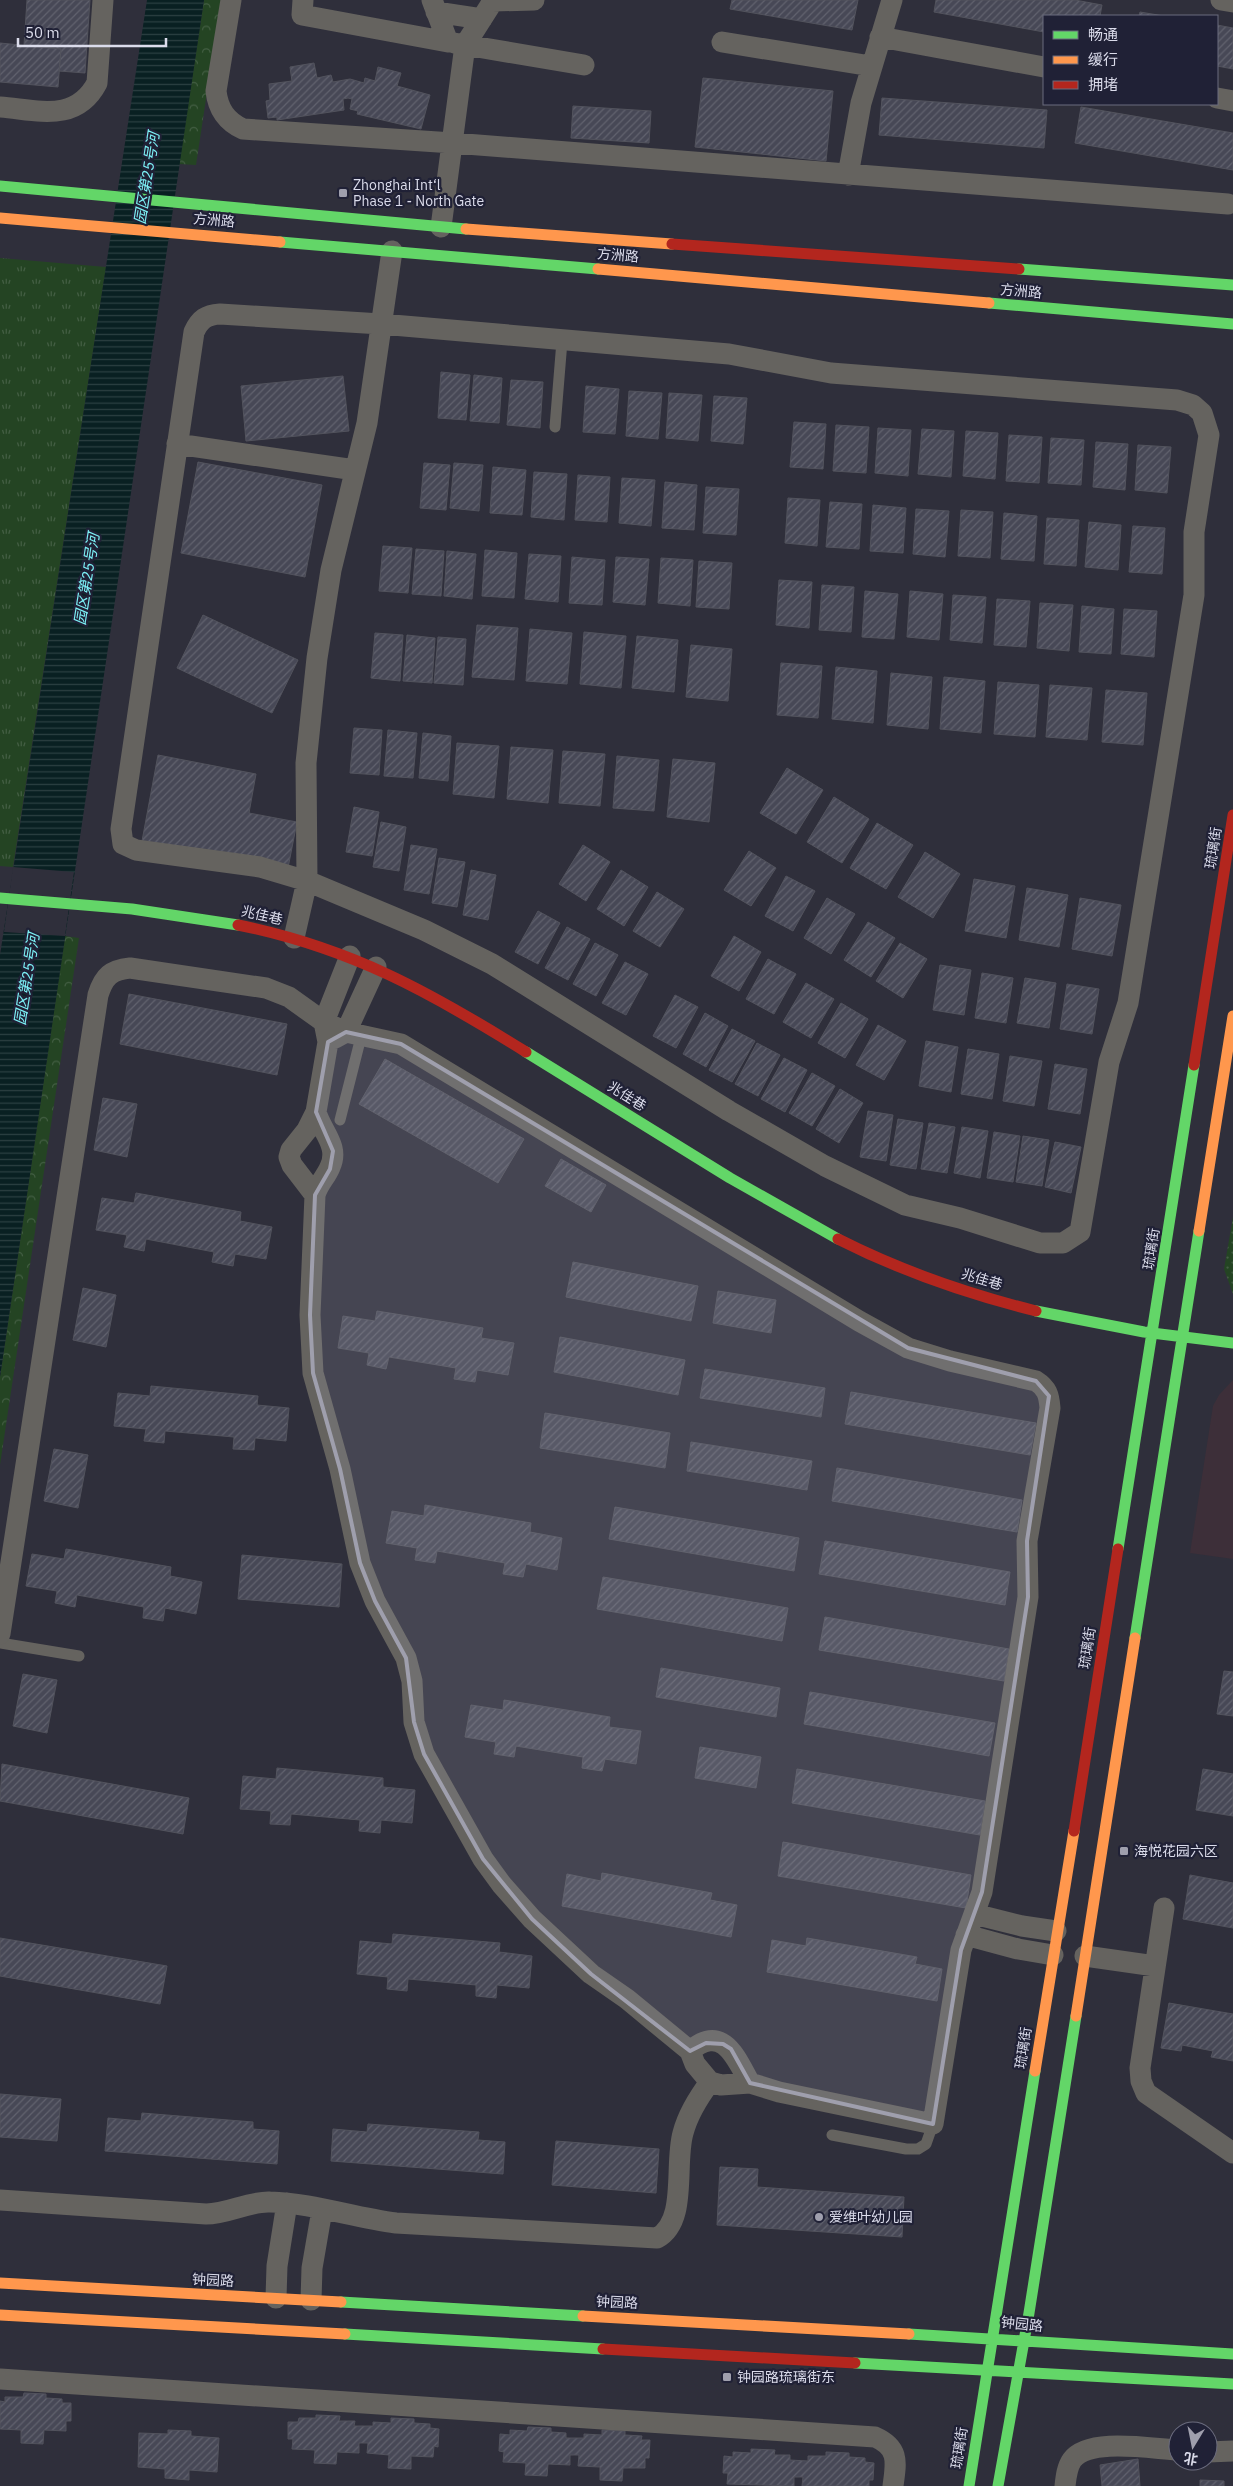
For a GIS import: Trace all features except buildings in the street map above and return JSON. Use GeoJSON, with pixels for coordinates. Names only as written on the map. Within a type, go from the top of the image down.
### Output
{"type":"FeatureCollection","features":[{"type":"Feature","properties":{"kind":"main road","name":"方洲路"},"geometry":{"type":"LineString","coordinates":[[0,186],[441,226],[1233,285]]}},
{"type":"Feature","properties":{"kind":"main road","name":"方洲路"},"geometry":{"type":"LineString","coordinates":[[0,218],[1233,324]]}},
{"type":"Feature","properties":{"kind":"main road","name":"琉璃街"},"geometry":{"type":"LineString","coordinates":[[968,2486],[1153,1333],[1233,815]]}},
{"type":"Feature","properties":{"kind":"main road","name":"兆佳巷"},"geometry":{"type":"LineString","coordinates":[[4,898],[220,922],[294,938],[350,956],[438,998],[731,1178],[822,1230],[881,1260],[931,1279],[1042,1312],[1183,1338],[1233,1343]]}},
{"type":"Feature","properties":{"kind":"main road"},"geometry":{"type":"LineString","coordinates":[[998,2486],[1025,2339],[1233,1016]]}},
{"type":"Feature","properties":{"kind":"main road","name":"钟园路"},"geometry":{"type":"LineString","coordinates":[[0,2283],[911,2334],[993,2336],[1096,2346],[1233,2354]]}},
{"type":"Feature","properties":{"kind":"main road"},"geometry":{"type":"LineString","coordinates":[[0,2314],[986,2372],[1019,2372],[1233,2384]]}},
{"type":"Feature","properties":{"kind":"street"},"geometry":{"type":"LineString","coordinates":[[0,107],[51,112],[68,110],[82,104],[92,93],[97,83],[103,0]]}},
{"type":"Feature","properties":{"kind":"street"},"geometry":{"type":"LineString","coordinates":[[231,0],[216,91],[221,111],[234,125],[243,129],[454,143],[1228,204]]}},
{"type":"Feature","properties":{"kind":"street"},"geometry":{"type":"LineString","coordinates":[[303,0],[302,15],[584,65]]}},
{"type":"Feature","properties":{"kind":"street"},"geometry":{"type":"LineString","coordinates":[[457,44],[482,19],[493,1],[534,0]]}},
{"type":"Feature","properties":{"kind":"street"},"geometry":{"type":"LineString","coordinates":[[848,175],[853,140],[871,66],[892,0]]}},
{"type":"Feature","properties":{"kind":"street"},"geometry":{"type":"LineString","coordinates":[[1221,0],[1233,2]]}},
{"type":"Feature","properties":{"kind":"street"},"geometry":{"type":"LineString","coordinates":[[434,6],[457,44],[454,143],[441,226]]}},
{"type":"Feature","properties":{"kind":"street"},"geometry":{"type":"LineString","coordinates":[[434,6],[482,19]]}},
{"type":"Feature","properties":{"kind":"street"},"geometry":{"type":"LineString","coordinates":[[880,37],[1043,67]]}},
{"type":"Feature","properties":{"kind":"street"},"geometry":{"type":"LineString","coordinates":[[722,42],[871,66]]}},
{"type":"Feature","properties":{"kind":"street"},"geometry":{"type":"LineString","coordinates":[[1218,98],[1233,101]]}},
{"type":"Feature","properties":{"kind":"street"},"geometry":{"type":"LineString","coordinates":[[294,938],[307,881],[306,764],[317,658],[331,570],[374,389],[392,251]]}},
{"type":"Feature","properties":{"kind":"street"},"geometry":{"type":"LineString","coordinates":[[209,315],[381,324],[729,354],[831,373],[1177,400],[1193,405],[1202,413],[1209,436],[1194,532],[1194,595],[1128,1003],[1109,1062],[1083,1225],[1080,1232],[1063,1243],[1040,1243],[960,1218],[905,1205],[875,1192],[729,1111],[492,964],[424,930],[307,881],[260,866],[136,850],[128,848],[121,839],[177,444],[194,332],[198,322],[209,315]]}},
{"type":"Feature","properties":{"kind":"street"},"geometry":{"type":"LineString","coordinates":[[177,444],[355,470]]}},
{"type":"Feature","properties":{"kind":"street"},"geometry":{"type":"LineString","coordinates":[[315,1195],[292,1165],[289,1157],[291,1150],[308,1130],[316,1112],[340,1033],[350,956]]}},
{"type":"Feature","properties":{"kind":"street"},"geometry":{"type":"LineString","coordinates":[[340,1033],[376,967]]}},
{"type":"Feature","properties":{"kind":"street"},"geometry":{"type":"LineString","coordinates":[[0,1634],[102,983],[107,974],[116,969],[130,968],[266,988],[289,997],[340,1033],[400,1044],[859,1321],[908,1348],[950,1361],[1036,1380],[1044,1386],[1049,1396],[1050,1408],[1027,1541],[1028,1598],[982,1892],[961,1950],[933,2124],[779,2092],[750,2083],[721,2085],[710,2082],[695,2064],[690,2051],[627,1999],[591,1974],[532,1919],[502,1885],[483,1859],[424,1754],[414,1722],[412,1681],[406,1658],[375,1601],[360,1563],[340,1470],[313,1373],[310,1315],[315,1195],[317,1188],[330,1169],[333,1151],[331,1141],[318,1122],[316,1112]]}},
{"type":"Feature","properties":{"kind":"street"},"geometry":{"type":"LineString","coordinates":[[1164,1908],[1140,2068],[1141,2081],[1146,2092],[1233,2153]]}},
{"type":"Feature","properties":{"kind":"street"},"geometry":{"type":"LineString","coordinates":[[974,1914],[1022,1926],[1056,1931]]}},
{"type":"Feature","properties":{"kind":"street"},"geometry":{"type":"LineString","coordinates":[[966,1935],[1018,1949],[1053,1955]]}},
{"type":"Feature","properties":{"kind":"street"},"geometry":{"type":"LineString","coordinates":[[1086,1948],[1156,1959]]}},
{"type":"Feature","properties":{"kind":"street"},"geometry":{"type":"LineString","coordinates":[[690,2051],[697,2045],[706,2042],[723,2044],[731,2048],[750,2083]]}},
{"type":"Feature","properties":{"kind":"street"},"geometry":{"type":"LineString","coordinates":[[0,2200],[206,2214],[227,2212],[268,2202],[287,2203],[396,2223],[657,2238],[666,2233],[672,2225],[676,2212],[679,2153],[683,2134],[699,2097],[710,2082]]}},
{"type":"Feature","properties":{"kind":"street"},"geometry":{"type":"LineString","coordinates":[[276,2298],[277,2266],[287,2203]]}},
{"type":"Feature","properties":{"kind":"street"},"geometry":{"type":"LineString","coordinates":[[311,2300],[312,2268],[322,2210]]}},
{"type":"Feature","properties":{"kind":"street"},"geometry":{"type":"LineString","coordinates":[[0,2379],[875,2437],[886,2442],[895,2457],[893,2486]]}},
{"type":"Feature","properties":{"kind":"street"},"geometry":{"type":"LineString","coordinates":[[1065,2486],[1071,2460],[1079,2452],[1090,2448],[1105,2446],[1168,2449]]}},
{"type":"Feature","properties":{"kind":"street"},"geometry":{"type":"LineString","coordinates":[[1218,2452],[1233,2452]]}},
{"type":"Feature","properties":{"kind":"lane"},"geometry":{"type":"LineString","coordinates":[[555,427],[562,341]]}},
{"type":"Feature","properties":{"kind":"lane"},"geometry":{"type":"LineString","coordinates":[[340,1033],[340,1120]]}},
{"type":"Feature","properties":{"kind":"lane"},"geometry":{"type":"LineString","coordinates":[[0,1643],[79,1656]]}},
{"type":"Feature","properties":{"kind":"lane"},"geometry":{"type":"LineString","coordinates":[[832,2135],[906,2149],[918,2149],[926,2144],[933,2124]]}},
{"type":"Feature","properties":{"kind":"highlighted area"},"geometry":{"type":"Polygon","coordinates":[[[346,1032],[401,1044],[908,1348],[1036,1381],[1049,1396],[1027,1541],[1028,1597],[982,1892],[961,1950],[933,2124],[750,2083],[731,2049],[723,2044],[706,2043],[690,2051],[591,1974],[532,1919],[483,1859],[424,1754],[414,1722],[406,1658],[375,1601],[360,1563],[340,1469],[313,1373],[310,1315],[315,1195],[330,1169],[333,1151],[316,1112],[328,1042],[346,1032]]]}},
{"type":"Feature","properties":{"kind":"shaded area"},"geometry":{"type":"Polygon","coordinates":[[[1233,1380],[1233,1559],[1190,1553],[1213,1406],[1219,1395],[1233,1380]]]}},
{"type":"Feature","properties":{"kind":"green space"},"geometry":{"type":"Polygon","coordinates":[[[204,0],[221,0],[196,165],[179,164],[204,0]]]}},
{"type":"Feature","properties":{"kind":"green space"},"geometry":{"type":"Polygon","coordinates":[[[0,258],[106,267],[13,867],[0,866],[0,258]]]}},
{"type":"Feature","properties":{"kind":"green space"},"geometry":{"type":"Polygon","coordinates":[[[65,936],[79,938],[0,1465],[0,1377],[65,936]]]}},
{"type":"Feature","properties":{"kind":"green space"},"geometry":{"type":"Polygon","coordinates":[[[1233,1217],[1233,1294],[1224,1269],[1233,1217]]]}},
{"type":"Feature","properties":{"kind":"water","name":"园区第25号河"},"geometry":{"type":"Polygon","coordinates":[[[147,0],[204,0],[0,1377],[0,955],[147,0]]]}},
{"type":"Feature","properties":{"kind":"pier"},"geometry":{"type":"Polygon","coordinates":[[[13,867],[74,872],[65,936],[4,932],[13,867]]]}},
{"type":"Feature","properties":{"kind":"traffic: fast"},"geometry":{"type":"LineString","coordinates":[[0,186],[466,229]]}},
{"type":"Feature","properties":{"kind":"traffic: fast"},"geometry":{"type":"LineString","coordinates":[[280,242],[598,269]]}},
{"type":"Feature","properties":{"kind":"traffic: fast"},"geometry":{"type":"LineString","coordinates":[[1019,269],[1233,285]]}},
{"type":"Feature","properties":{"kind":"traffic: fast"},"geometry":{"type":"LineString","coordinates":[[989,303],[1233,324]]}},
{"type":"Feature","properties":{"kind":"traffic: fast"},"geometry":{"type":"LineString","coordinates":[[0,898],[132,909],[238,925]]}},
{"type":"Feature","properties":{"kind":"traffic: fast"},"geometry":{"type":"LineString","coordinates":[[526,1052],[730,1178],[838,1239]]}},
{"type":"Feature","properties":{"kind":"traffic: fast"},"geometry":{"type":"LineString","coordinates":[[1118,1549],[1194,1065]]}},
{"type":"Feature","properties":{"kind":"traffic: fast"},"geometry":{"type":"LineString","coordinates":[[1135,1638],[1199,1231]]}},
{"type":"Feature","properties":{"kind":"traffic: fast"},"geometry":{"type":"LineString","coordinates":[[1036,1311],[1144,1332],[1233,1343]]}},
{"type":"Feature","properties":{"kind":"traffic: fast"},"geometry":{"type":"LineString","coordinates":[[998,2486],[1029,2313],[1076,2016]]}},
{"type":"Feature","properties":{"kind":"traffic: fast"},"geometry":{"type":"LineString","coordinates":[[969,2486],[1035,2071]]}},
{"type":"Feature","properties":{"kind":"traffic: fast"},"geometry":{"type":"LineString","coordinates":[[341,2302],[583,2316]]}},
{"type":"Feature","properties":{"kind":"traffic: fast"},"geometry":{"type":"LineString","coordinates":[[345,2334],[603,2349]]}},
{"type":"Feature","properties":{"kind":"traffic: fast"},"geometry":{"type":"LineString","coordinates":[[909,2334],[1233,2354]]}},
{"type":"Feature","properties":{"kind":"traffic: fast"},"geometry":{"type":"LineString","coordinates":[[855,2363],[1233,2384]]}},
{"type":"Feature","properties":{"kind":"traffic: slow"},"geometry":{"type":"LineString","coordinates":[[0,218],[280,242]]}},
{"type":"Feature","properties":{"kind":"traffic: slow"},"geometry":{"type":"LineString","coordinates":[[466,229],[672,244]]}},
{"type":"Feature","properties":{"kind":"traffic: slow"},"geometry":{"type":"LineString","coordinates":[[598,269],[989,303]]}},
{"type":"Feature","properties":{"kind":"traffic: slow"},"geometry":{"type":"LineString","coordinates":[[1199,1231],[1233,1016]]}},
{"type":"Feature","properties":{"kind":"traffic: slow"},"geometry":{"type":"LineString","coordinates":[[1076,2016],[1135,1638]]}},
{"type":"Feature","properties":{"kind":"traffic: slow"},"geometry":{"type":"LineString","coordinates":[[1035,2071],[1074,1831]]}},
{"type":"Feature","properties":{"kind":"traffic: slow"},"geometry":{"type":"LineString","coordinates":[[0,2283],[341,2302]]}},
{"type":"Feature","properties":{"kind":"traffic: slow"},"geometry":{"type":"LineString","coordinates":[[0,2315],[345,2334]]}},
{"type":"Feature","properties":{"kind":"traffic: slow"},"geometry":{"type":"LineString","coordinates":[[583,2316],[909,2334]]}},
{"type":"Feature","properties":{"kind":"traffic: jam"},"geometry":{"type":"LineString","coordinates":[[672,244],[1019,269]]}},
{"type":"Feature","properties":{"kind":"traffic: jam"},"geometry":{"type":"LineString","coordinates":[[1194,1065],[1233,815]]}},
{"type":"Feature","properties":{"kind":"traffic: jam"},"geometry":{"type":"LineString","coordinates":[[238,925],[317,946],[353,959],[456,1010],[526,1052]]}},
{"type":"Feature","properties":{"kind":"traffic: jam"},"geometry":{"type":"LineString","coordinates":[[838,1239],[935,1281],[1036,1311]]}},
{"type":"Feature","properties":{"kind":"traffic: jam"},"geometry":{"type":"LineString","coordinates":[[1074,1831],[1118,1549]]}},
{"type":"Feature","properties":{"kind":"traffic: jam"},"geometry":{"type":"LineString","coordinates":[[603,2349],[855,2363]]}},
{"type":"Feature","properties":{"kind":"place","name":"Zhonghai Int‘l Phase 1 - North Gate"},"geometry":{"type":"Point","coordinates":[343,193]}},
{"type":"Feature","properties":{"kind":"place","name":"海悦花园六区"},"geometry":{"type":"Point","coordinates":[1124,1851]}},
{"type":"Feature","properties":{"kind":"place","name":"爱维叶幼儿园"},"geometry":{"type":"Point","coordinates":[819,2217]}},
{"type":"Feature","properties":{"kind":"place","name":"钟园路琉璃街东"},"geometry":{"type":"Point","coordinates":[727,2377]}}]}
